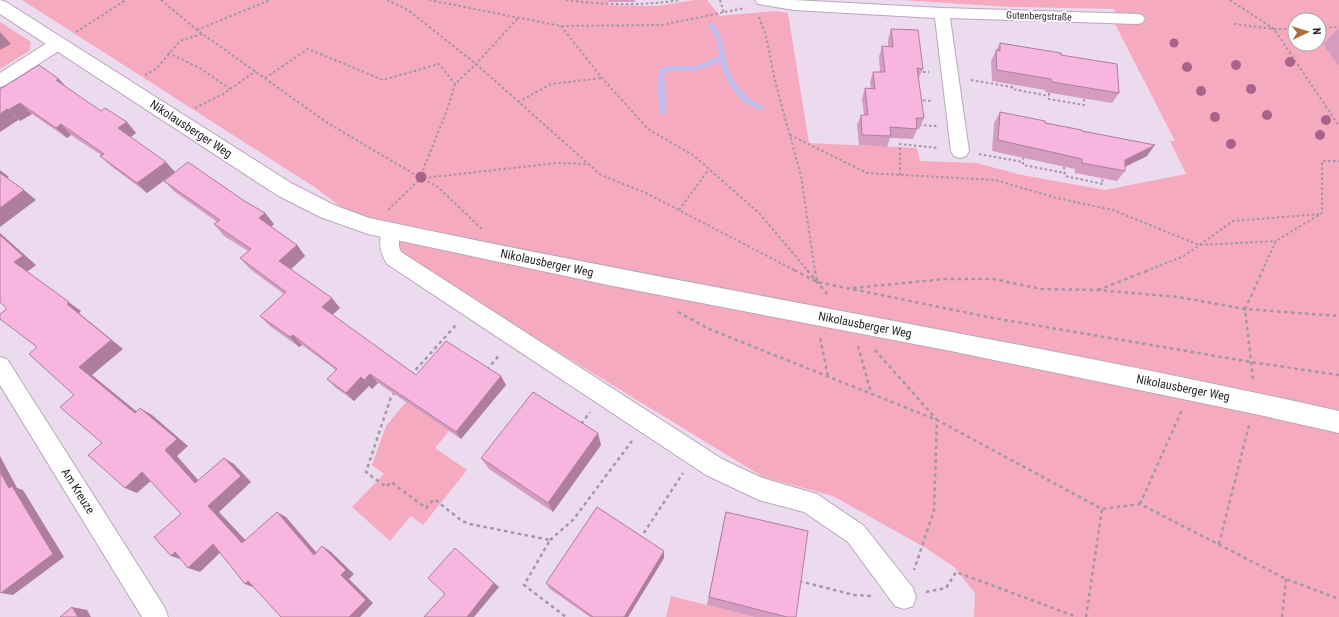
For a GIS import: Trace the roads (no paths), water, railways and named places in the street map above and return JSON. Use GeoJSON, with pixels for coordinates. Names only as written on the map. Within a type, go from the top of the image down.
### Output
{"type":"FeatureCollection","features":[{"type":"Feature","properties":{"kind":"street","name":"Gutenbergstraße"},"geometry":{"type":"LineString","coordinates":[[760,2],[942,13],[1137,20]]}},
{"type":"Feature","properties":{"kind":"street","name":"Nikolausberger Weg"},"geometry":{"type":"LineString","coordinates":[[0,6],[284,189],[327,211],[382,229],[613,277],[816,315],[1191,390],[1339,422]]}},
{"type":"Feature","properties":{"kind":"street"},"geometry":{"type":"LineString","coordinates":[[942,13],[960,151]]}},
{"type":"Feature","properties":{"kind":"street"},"geometry":{"type":"LineString","coordinates":[[0,81],[59,43]]}},
{"type":"Feature","properties":{"kind":"street"},"geometry":{"type":"LineString","coordinates":[[382,229],[389,244],[390,253],[394,258],[714,467],[759,489],[809,502],[856,534],[904,597]]}},
{"type":"Feature","properties":{"kind":"street","name":"Am Kreuze"},"geometry":{"type":"LineString","coordinates":[[0,366],[156,617]]}},
{"type":"Feature","properties":{"kind":"waterway"},"geometry":{"type":"LineString","coordinates":[[712,25],[719,38],[722,57]]}},
{"type":"Feature","properties":{"kind":"waterway"},"geometry":{"type":"LineString","coordinates":[[663,113],[662,70],[671,68],[697,68],[722,57]]}},
{"type":"Feature","properties":{"kind":"waterway"},"geometry":{"type":"LineString","coordinates":[[722,57],[727,73],[740,95],[753,105],[761,108]]}}]}
